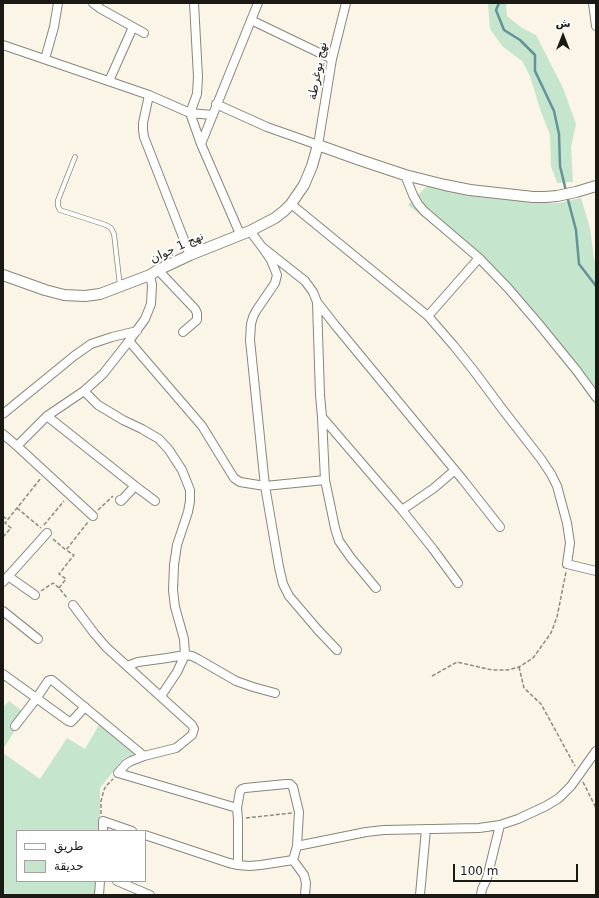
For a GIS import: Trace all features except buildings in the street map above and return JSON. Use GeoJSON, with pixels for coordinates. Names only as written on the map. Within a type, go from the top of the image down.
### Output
{"type":"FeatureCollection","features":[{"type":"Feature","properties":{"kind":"street"},"geometry":{"type":"LineString","coordinates":[[45,59],[54,27],[58,3]]}},
{"type":"Feature","properties":{"kind":"street"},"geometry":{"type":"LineString","coordinates":[[93,3],[103,6],[144,33]]}},
{"type":"Feature","properties":{"kind":"street"},"geometry":{"type":"LineString","coordinates":[[194,3],[198,77],[197,94],[190,113],[200,144],[245,233],[305,281],[313,292],[317,302],[500,527]]}},
{"type":"Feature","properties":{"kind":"street"},"geometry":{"type":"LineString","coordinates":[[200,144],[258,3]]}},
{"type":"Feature","properties":{"kind":"street","name":"نهج يوغرطة"},"geometry":{"type":"LineString","coordinates":[[318,145],[332,59],[346,3]]}},
{"type":"Feature","properties":{"kind":"street"},"geometry":{"type":"LineString","coordinates":[[594,5],[596,26]]}},
{"type":"Feature","properties":{"kind":"street"},"geometry":{"type":"LineString","coordinates":[[251,20],[332,59]]}},
{"type":"Feature","properties":{"kind":"street"},"geometry":{"type":"LineString","coordinates":[[108,81],[133,27]]}},
{"type":"Feature","properties":{"kind":"street"},"geometry":{"type":"LineString","coordinates":[[3,45],[148,95],[190,113],[212,115]]}},
{"type":"Feature","properties":{"kind":"street"},"geometry":{"type":"LineString","coordinates":[[148,95],[143,123],[144,137],[190,255]]}},
{"type":"Feature","properties":{"kind":"street"},"geometry":{"type":"LineString","coordinates":[[216,104],[267,127],[360,160],[405,175],[445,185],[470,190],[533,197],[557,196],[596,186]]}},
{"type":"Feature","properties":{"kind":"street","name":"نهج 1 جوان"},"geometry":{"type":"LineString","coordinates":[[3,275],[64,295],[85,296],[100,294],[154,272],[276,218],[291,204],[304,185],[312,166],[318,145]]}},
{"type":"Feature","properties":{"kind":"street"},"geometry":{"type":"LineString","coordinates":[[405,175],[413,195],[424,211],[478,258],[508,288],[577,371],[596,397]]}},
{"type":"Feature","properties":{"kind":"street"},"geometry":{"type":"LineString","coordinates":[[291,204],[428,316],[454,346],[551,474],[557,486],[567,523],[570,543],[567,564],[596,571]]}},
{"type":"Feature","properties":{"kind":"street"},"geometry":{"type":"LineString","coordinates":[[262,247],[271,260],[277,275],[276,283],[252,317],[250,340],[265,486],[282,584],[289,596],[337,650]]}},
{"type":"Feature","properties":{"kind":"street"},"geometry":{"type":"LineString","coordinates":[[428,316],[478,258]]}},
{"type":"Feature","properties":{"kind":"street"},"geometry":{"type":"LineString","coordinates":[[17,446],[47,416],[84,391],[103,374],[137,331],[145,319],[151,304],[154,272]]}},
{"type":"Feature","properties":{"kind":"street"},"geometry":{"type":"LineString","coordinates":[[154,272],[195,309],[197,313],[197,320],[183,332]]}},
{"type":"Feature","properties":{"kind":"street"},"geometry":{"type":"LineString","coordinates":[[317,302],[325,480],[339,540],[351,558],[376,588]]}},
{"type":"Feature","properties":{"kind":"street"},"geometry":{"type":"LineString","coordinates":[[3,414],[91,344],[137,331]]}},
{"type":"Feature","properties":{"kind":"street"},"geometry":{"type":"LineString","coordinates":[[129,341],[202,426],[234,478],[240,482],[265,486],[325,480]]}},
{"type":"Feature","properties":{"kind":"street"},"geometry":{"type":"LineString","coordinates":[[84,391],[98,405],[158,439],[169,450],[182,470],[190,490],[188,512],[177,545],[174,565],[173,590],[175,607],[184,639],[185,655],[177,672],[161,696]]}},
{"type":"Feature","properties":{"kind":"street"},"geometry":{"type":"LineString","coordinates":[[47,416],[134,486],[156,501]]}},
{"type":"Feature","properties":{"kind":"street"},"geometry":{"type":"LineString","coordinates":[[322,417],[402,510],[458,583]]}},
{"type":"Feature","properties":{"kind":"street"},"geometry":{"type":"LineString","coordinates":[[3,434],[93,516]]}},
{"type":"Feature","properties":{"kind":"street"},"geometry":{"type":"LineString","coordinates":[[402,510],[434,488],[455,470]]}},
{"type":"Feature","properties":{"kind":"street"},"geometry":{"type":"LineString","coordinates":[[120,500],[123,499],[134,486]]}},
{"type":"Feature","properties":{"kind":"street"},"geometry":{"type":"LineString","coordinates":[[35,595],[6,579],[47,533]]}},
{"type":"Feature","properties":{"kind":"street"},"geometry":{"type":"LineString","coordinates":[[73,605],[106,647],[161,696],[192,725],[194,729],[192,735],[176,748],[131,761],[118,773],[237,808]]}},
{"type":"Feature","properties":{"kind":"street"},"geometry":{"type":"LineString","coordinates":[[3,610],[38,640]]}},
{"type":"Feature","properties":{"kind":"street"},"geometry":{"type":"LineString","coordinates":[[127,666],[138,662],[185,655],[192,656],[236,681],[275,693]]}},
{"type":"Feature","properties":{"kind":"street"},"geometry":{"type":"LineString","coordinates":[[3,674],[68,721],[71,722],[85,707]]}},
{"type":"Feature","properties":{"kind":"street"},"geometry":{"type":"LineString","coordinates":[[15,726],[48,681],[52,680],[144,756]]}},
{"type":"Feature","properties":{"kind":"street"},"geometry":{"type":"LineString","coordinates":[[297,846],[366,832],[384,830],[479,828],[500,825],[518,819],[546,806],[558,798],[571,786],[596,751]]}},
{"type":"Feature","properties":{"kind":"street"},"geometry":{"type":"LineString","coordinates":[[238,865],[237,808],[240,791],[242,789],[286,784],[290,784],[293,787],[299,812],[297,846],[293,860]]}},
{"type":"Feature","properties":{"kind":"street"},"geometry":{"type":"LineString","coordinates":[[103,830],[103,821],[129,830]]}},
{"type":"Feature","properties":{"kind":"street"},"geometry":{"type":"LineString","coordinates":[[481,895],[487,878],[500,825]]}},
{"type":"Feature","properties":{"kind":"street"},"geometry":{"type":"LineString","coordinates":[[420,895],[426,830]]}},
{"type":"Feature","properties":{"kind":"street"},"geometry":{"type":"LineString","coordinates":[[146,835],[229,864],[250,866],[293,860]]}},
{"type":"Feature","properties":{"kind":"street"},"geometry":{"type":"LineString","coordinates":[[293,860],[304,875],[306,883],[305,895]]}},
{"type":"Feature","properties":{"kind":"street"},"geometry":{"type":"LineString","coordinates":[[99,895],[100,882]]}},
{"type":"Feature","properties":{"kind":"street"},"geometry":{"type":"LineString","coordinates":[[119,882],[150,895]]}},
{"type":"Feature","properties":{"kind":"lane"},"geometry":{"type":"LineString","coordinates":[[75,157],[58,200],[58,206],[60,210],[111,228],[114,234],[120,286]]}},
{"type":"Feature","properties":{"kind":"path"},"geometry":{"type":"LineString","coordinates":[[3,537],[11,528],[5,523],[46,472]]}},
{"type":"Feature","properties":{"kind":"path"},"geometry":{"type":"LineString","coordinates":[[17,508],[41,528],[70,494]]}},
{"type":"Feature","properties":{"kind":"path"},"geometry":{"type":"LineString","coordinates":[[66,550],[93,516],[114,495],[120,500]]}},
{"type":"Feature","properties":{"kind":"path"},"geometry":{"type":"LineString","coordinates":[[3,516],[7,520]]}},
{"type":"Feature","properties":{"kind":"path"},"geometry":{"type":"LineString","coordinates":[[47,533],[74,556],[59,574],[66,579],[59,588]]}},
{"type":"Feature","properties":{"kind":"path"},"geometry":{"type":"LineString","coordinates":[[432,676],[457,662],[492,670],[507,670],[519,667],[532,658],[551,633],[557,617],[567,564]]}},
{"type":"Feature","properties":{"kind":"path"},"geometry":{"type":"LineString","coordinates":[[35,595],[53,583],[73,605]]}},
{"type":"Feature","properties":{"kind":"path"},"geometry":{"type":"LineString","coordinates":[[519,667],[524,688],[541,704],[596,808]]}},
{"type":"Feature","properties":{"kind":"path"},"geometry":{"type":"LineString","coordinates":[[101,810],[101,801],[106,786],[118,773]]}},
{"type":"Feature","properties":{"kind":"path"},"geometry":{"type":"LineString","coordinates":[[238,819],[299,812]]}},
{"type":"Feature","properties":{"kind":"green space"},"geometry":{"type":"Polygon","coordinates":[[[488,3],[506,3],[507,16],[522,28],[536,35],[563,88],[576,124],[571,147],[573,182],[557,183],[551,166],[550,135],[530,76],[522,61],[502,46],[490,29],[488,3]]]}},
{"type":"Feature","properties":{"kind":"green space"},"geometry":{"type":"Polygon","coordinates":[[[427,186],[480,196],[538,203],[559,203],[581,198],[590,228],[594,259],[596,260],[596,406],[531,321],[495,279],[472,257],[408,205],[427,186]]]}},
{"type":"Feature","properties":{"kind":"green space"},"geometry":{"type":"Polygon","coordinates":[[[9,701],[26,714],[3,749],[3,707],[9,701]]]}},
{"type":"Feature","properties":{"kind":"green space"},"geometry":{"type":"Polygon","coordinates":[[[100,723],[137,752],[123,759],[100,788],[100,820],[104,830],[16,830],[16,882],[100,882],[99,895],[3,894],[3,753],[40,779],[67,738],[85,749],[100,723]]]}},
{"type":"Feature","properties":{"kind":"waterway"},"geometry":{"type":"LineString","coordinates":[[499,3],[496,10],[504,30],[520,40],[535,55],[535,71],[554,111],[559,134],[560,166],[566,191]]}},
{"type":"Feature","properties":{"kind":"waterway"},"geometry":{"type":"LineString","coordinates":[[567,196],[576,230],[579,264],[596,286]]}}]}
